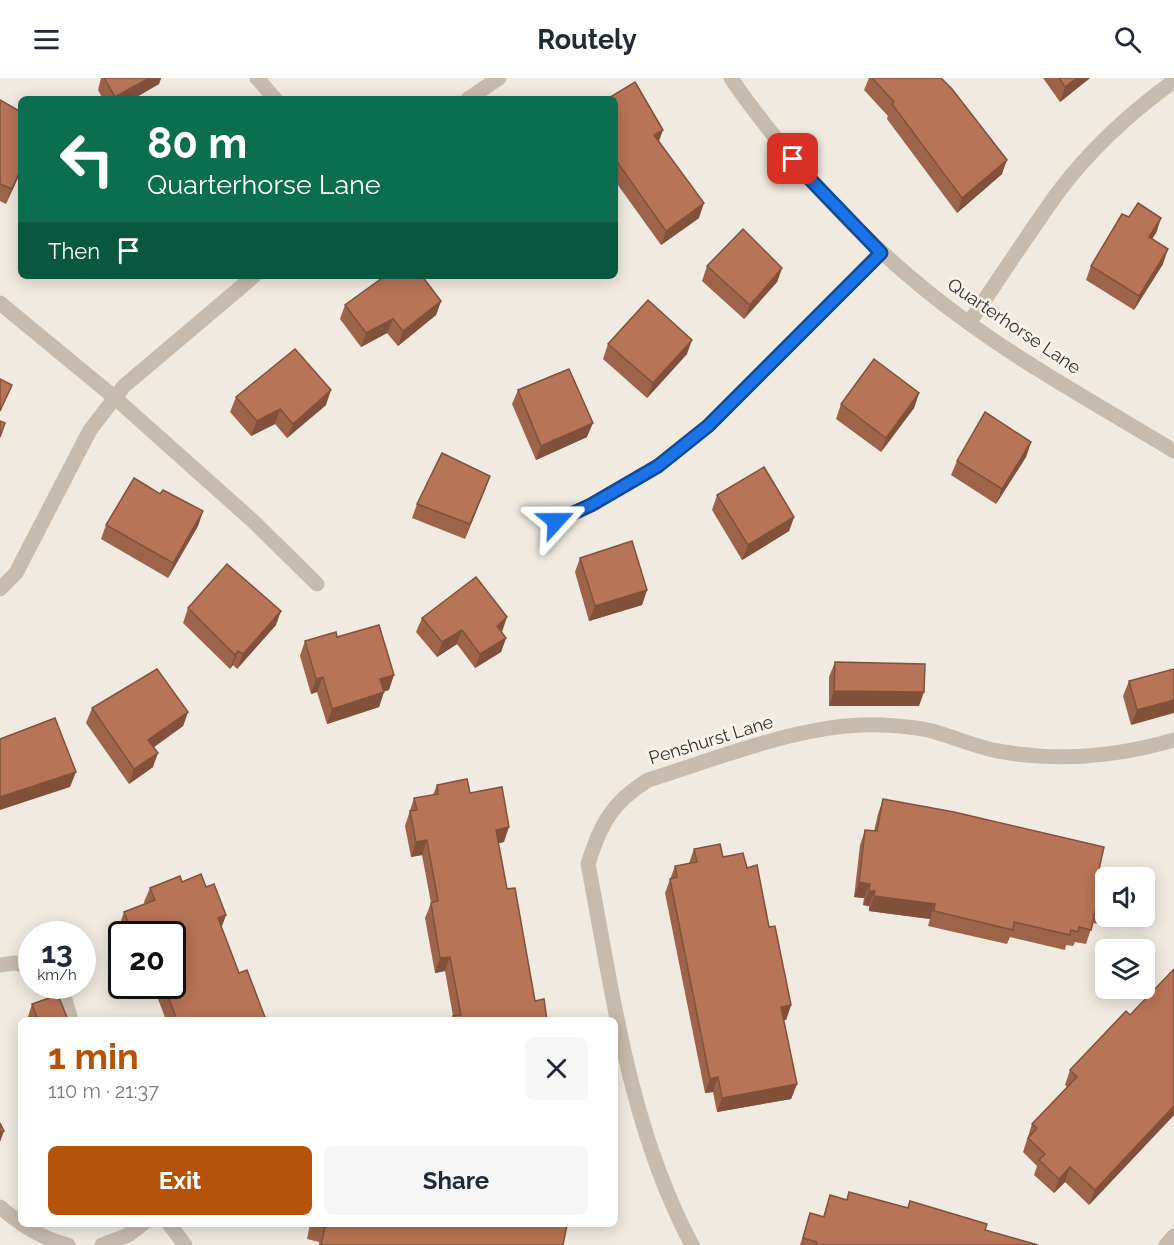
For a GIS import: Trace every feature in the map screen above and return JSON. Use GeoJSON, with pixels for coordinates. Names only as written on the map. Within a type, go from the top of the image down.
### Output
{"type":"FeatureCollection","features":[{"type":"Feature","properties":{"kind":"street"},"geometry":{"type":"LineString","coordinates":[[256,78],[272,96]]}},
{"type":"Feature","properties":{"kind":"street"},"geometry":{"type":"LineString","coordinates":[[473,96],[500,78]]}},
{"type":"Feature","properties":{"kind":"street","name":"Quarterhorse Lane"},"geometry":{"type":"LineString","coordinates":[[731,78],[741,94],[806,175],[881,253],[969,323],[1016,355],[1174,452]]}},
{"type":"Feature","properties":{"kind":"street"},"geometry":{"type":"LineString","coordinates":[[969,323],[1060,190],[1104,140],[1154,95],[1174,81]]}},
{"type":"Feature","properties":{"kind":"street"},"geometry":{"type":"LineString","coordinates":[[556,521],[591,505],[658,466],[708,426],[881,253]]}},
{"type":"Feature","properties":{"kind":"street"},"geometry":{"type":"LineString","coordinates":[[0,589],[15,573],[90,430],[114,397],[250,279]]}},
{"type":"Feature","properties":{"kind":"street"},"geometry":{"type":"LineString","coordinates":[[0,303],[114,397],[254,522],[317,584]]}},
{"type":"Feature","properties":{"kind":"street","name":"Penshurst Lane"},"geometry":{"type":"LineString","coordinates":[[617,1017],[588,864],[598,834],[614,808],[648,780],[795,735],[834,727],[882,725],[930,731],[997,751],[1048,757],[1099,756],[1140,750],[1174,740]]}},
{"type":"Feature","properties":{"kind":"street"},"geometry":{"type":"LineString","coordinates":[[0,965],[18,964]]}},
{"type":"Feature","properties":{"kind":"street"},"geometry":{"type":"LineString","coordinates":[[65,999],[70,1017]]}},
{"type":"Feature","properties":{"kind":"street","name":"Penshurst Lane"},"geometry":{"type":"LineString","coordinates":[[618,1022],[628,1074],[649,1148],[678,1219],[692,1245]]}},
{"type":"Feature","properties":{"kind":"street"},"geometry":{"type":"LineString","coordinates":[[0,1206],[18,1221]]}},
{"type":"Feature","properties":{"kind":"street"},"geometry":{"type":"LineString","coordinates":[[26,1227],[48,1240],[68,1245]]}},
{"type":"Feature","properties":{"kind":"street"},"geometry":{"type":"LineString","coordinates":[[102,1245],[128,1235],[138,1227]]}},
{"type":"Feature","properties":{"kind":"street"},"geometry":{"type":"LineString","coordinates":[[171,1227],[185,1245]]}},
{"type":"Feature","properties":{"kind":"street"},"geometry":{"type":"LineString","coordinates":[[1166,1245],[1174,1236]]}},
{"type":"Feature","properties":{"kind":"building"},"geometry":{"type":"Polygon","coordinates":[[[104,78],[149,78],[117,96],[114,96],[104,78]]]}},
{"type":"Feature","properties":{"kind":"building"},"geometry":{"type":"Polygon","coordinates":[[[872,78],[941,78],[1007,160],[962,198],[892,104],[894,102],[872,78]]]}},
{"type":"Feature","properties":{"kind":"building"},"geometry":{"type":"Polygon","coordinates":[[[1059,78],[1077,78],[1065,87],[1059,78]]]}},
{"type":"Feature","properties":{"kind":"building"},"geometry":{"type":"Polygon","coordinates":[[[635,82],[663,130],[654,135],[704,203],[666,231],[618,163],[618,96],[612,96],[635,82]]]}},
{"type":"Feature","properties":{"kind":"building"},"geometry":{"type":"Polygon","coordinates":[[[0,100],[18,110],[18,175],[12,189],[0,184],[0,100]]]}},
{"type":"Feature","properties":{"kind":"building"},"geometry":{"type":"Polygon","coordinates":[[[1138,203],[1161,218],[1149,237],[1168,249],[1139,296],[1091,266],[1122,214],[1129,217],[1138,203]]]}},
{"type":"Feature","properties":{"kind":"building"},"geometry":{"type":"Polygon","coordinates":[[[743,229],[782,268],[750,305],[707,266],[743,229]]]}},
{"type":"Feature","properties":{"kind":"building"},"geometry":{"type":"Polygon","coordinates":[[[381,279],[424,279],[441,301],[403,331],[393,319],[366,333],[345,305],[381,279]]]}},
{"type":"Feature","properties":{"kind":"building"},"geometry":{"type":"Polygon","coordinates":[[[648,300],[692,340],[653,383],[608,344],[648,300]]]}},
{"type":"Feature","properties":{"kind":"building"},"geometry":{"type":"Polygon","coordinates":[[[295,349],[331,390],[293,424],[280,409],[257,421],[236,397],[295,349]]]}},
{"type":"Feature","properties":{"kind":"building"},"geometry":{"type":"Polygon","coordinates":[[[874,359],[919,393],[886,438],[841,404],[874,359]]]}},
{"type":"Feature","properties":{"kind":"building"},"geometry":{"type":"Polygon","coordinates":[[[569,369],[593,423],[541,446],[518,390],[569,369]]]}},
{"type":"Feature","properties":{"kind":"building"},"geometry":{"type":"Polygon","coordinates":[[[0,379],[12,385],[0,411],[0,379]]]}},
{"type":"Feature","properties":{"kind":"building"},"geometry":{"type":"Polygon","coordinates":[[[985,412],[1031,442],[1002,489],[957,461],[985,412]]]}},
{"type":"Feature","properties":{"kind":"building"},"geometry":{"type":"Polygon","coordinates":[[[0,421],[5,423],[0,437],[0,421]]]}},
{"type":"Feature","properties":{"kind":"building"},"geometry":{"type":"Polygon","coordinates":[[[442,453],[490,476],[470,524],[417,504],[442,453]]]}},
{"type":"Feature","properties":{"kind":"building"},"geometry":{"type":"Polygon","coordinates":[[[764,467],[794,517],[748,545],[717,495],[764,467]]]}},
{"type":"Feature","properties":{"kind":"building"},"geometry":{"type":"Polygon","coordinates":[[[134,478],[160,494],[163,490],[203,511],[173,563],[106,525],[134,478]]]}},
{"type":"Feature","properties":{"kind":"building"},"geometry":{"type":"Polygon","coordinates":[[[632,541],[647,590],[595,606],[580,558],[632,541]]]}},
{"type":"Feature","properties":{"kind":"building"},"geometry":{"type":"Polygon","coordinates":[[[227,564],[281,611],[243,654],[238,651],[235,655],[188,608],[227,564]]]}},
{"type":"Feature","properties":{"kind":"building"},"geometry":{"type":"Polygon","coordinates":[[[476,577],[507,617],[497,626],[506,638],[480,654],[462,630],[442,642],[422,618],[476,577]]]}},
{"type":"Feature","properties":{"kind":"building"},"geometry":{"type":"Polygon","coordinates":[[[379,625],[394,675],[380,679],[384,692],[332,709],[323,677],[316,679],[305,641],[336,632],[337,637],[379,625]]]}},
{"type":"Feature","properties":{"kind":"building"},"geometry":{"type":"Polygon","coordinates":[[[835,662],[925,664],[924,692],[834,691],[835,662]]]}},
{"type":"Feature","properties":{"kind":"building"},"geometry":{"type":"Polygon","coordinates":[[[157,669],[188,712],[148,740],[158,753],[134,769],[92,708],[157,669]]]}},
{"type":"Feature","properties":{"kind":"building"},"geometry":{"type":"Polygon","coordinates":[[[1174,669],[1174,700],[1137,710],[1129,681],[1174,669]]]}},
{"type":"Feature","properties":{"kind":"building"},"geometry":{"type":"Polygon","coordinates":[[[55,718],[76,772],[0,797],[0,739],[55,718]]]}},
{"type":"Feature","properties":{"kind":"building"},"geometry":{"type":"Polygon","coordinates":[[[467,779],[470,793],[502,787],[509,827],[496,830],[507,889],[515,888],[535,1001],[544,999],[547,1017],[453,1017],[461,1015],[450,957],[440,958],[431,903],[438,901],[427,840],[416,842],[410,811],[417,810],[414,798],[438,794],[437,785],[467,779]]]}},
{"type":"Feature","properties":{"kind":"building"},"geometry":{"type":"Polygon","coordinates":[[[883,799],[954,812],[1104,847],[1099,867],[1095,867],[1095,912],[1091,930],[1079,927],[1078,932],[1071,930],[1070,935],[1014,922],[1013,930],[934,911],[935,904],[874,896],[875,891],[869,891],[870,884],[859,882],[865,830],[877,831],[883,799]]]}},
{"type":"Feature","properties":{"kind":"building"},"geometry":{"type":"Polygon","coordinates":[[[720,844],[723,857],[743,853],[747,868],[757,865],[769,927],[775,926],[791,1005],[781,1007],[797,1084],[722,1098],[718,1077],[710,1079],[670,879],[677,877],[675,866],[697,862],[694,849],[720,844]]]}},
{"type":"Feature","properties":{"kind":"building"},"geometry":{"type":"Polygon","coordinates":[[[201,874],[206,887],[214,884],[226,915],[218,918],[239,973],[247,970],[265,1017],[176,1017],[169,999],[186,999],[186,921],[128,921],[124,912],[155,900],[150,888],[180,876],[182,882],[201,874]]]}},
{"type":"Feature","properties":{"kind":"building"},"geometry":{"type":"Polygon","coordinates":[[[1174,969],[1174,1106],[1095,1190],[1070,1167],[1059,1179],[1039,1160],[1045,1154],[1028,1138],[1037,1128],[1032,1124],[1077,1077],[1070,1070],[1126,1011],[1130,1015],[1145,999],[1155,999],[1155,989],[1174,969]]]}},
{"type":"Feature","properties":{"kind":"building"},"geometry":{"type":"Polygon","coordinates":[[[46,999],[60,999],[67,1017],[37,1017],[32,1004],[46,999]]]}},
{"type":"Feature","properties":{"kind":"building"},"geometry":{"type":"Polygon","coordinates":[[[849,1192],[908,1208],[910,1201],[987,1224],[985,1230],[1038,1245],[816,1245],[817,1242],[803,1238],[810,1213],[824,1217],[830,1195],[847,1200],[849,1192]]]}},
{"type":"Feature","properties":{"kind":"building"},"geometry":{"type":"Polygon","coordinates":[[[325,1227],[567,1227],[563,1245],[321,1245],[325,1227]]]}},
{"type":"Feature","properties":{"kind":"route"},"geometry":{"type":"LineString","coordinates":[[556,521],[591,505],[658,466],[708,426],[881,253],[793,159]]}}]}
